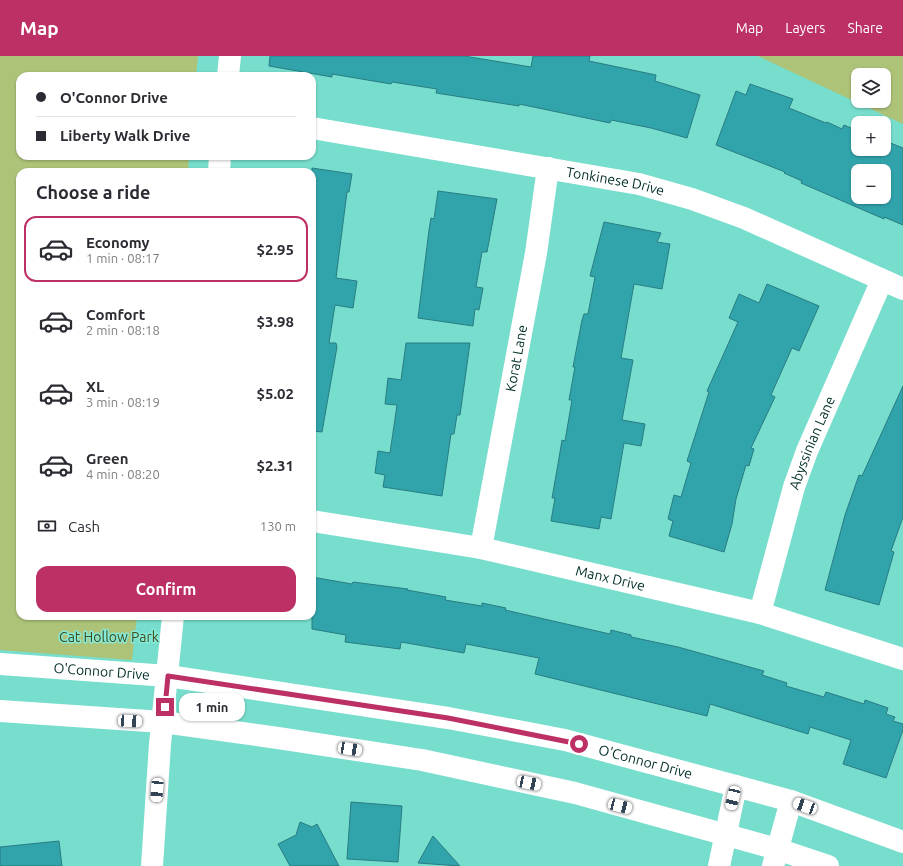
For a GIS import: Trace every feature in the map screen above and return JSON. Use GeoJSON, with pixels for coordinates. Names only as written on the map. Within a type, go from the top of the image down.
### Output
{"type":"FeatureCollection","features":[{"type":"Feature","properties":{"kind":"street"},"geometry":{"type":"LineString","coordinates":[[228,72],[230,56]]}},
{"type":"Feature","properties":{"kind":"street","name":"Tonkinese Drive"},"geometry":{"type":"LineString","coordinates":[[316,129],[639,184],[692,198],[744,218],[903,289]]}},
{"type":"Feature","properties":{"kind":"street","name":"Korat Lane"},"geometry":{"type":"LineString","coordinates":[[481,548],[536,253],[548,168]]}},
{"type":"Feature","properties":{"kind":"street","name":"Abyssinian Lane"},"geometry":{"type":"LineString","coordinates":[[760,613],[794,487],[807,451],[882,280]]}},
{"type":"Feature","properties":{"kind":"street","name":"Manx Drive"},"geometry":{"type":"LineString","coordinates":[[316,522],[481,548],[760,613],[903,659]]}},
{"type":"Feature","properties":{"kind":"street"},"geometry":{"type":"LineString","coordinates":[[152,866],[173,620]]}},
{"type":"Feature","properties":{"kind":"street","name":"O'Connor Drive"},"geometry":{"type":"LineString","coordinates":[[0,664],[168,676],[448,718],[565,740],[791,801],[903,842]]}},
{"type":"Feature","properties":{"kind":"street"},"geometry":{"type":"LineString","coordinates":[[0,711],[163,722],[422,760],[575,793],[725,834],[775,857],[828,866]]}},
{"type":"Feature","properties":{"kind":"street"},"geometry":{"type":"LineString","coordinates":[[719,866],[736,786]]}},
{"type":"Feature","properties":{"kind":"street"},"geometry":{"type":"LineString","coordinates":[[775,857],[791,801]]}},
{"type":"Feature","properties":{"kind":"green space","name":"Cat Hollow Park"},"geometry":{"type":"Polygon","coordinates":[[[0,56],[198,56],[196,72],[16,72],[16,160],[189,160],[188,168],[16,168],[16,620],[137,620],[132,660],[0,650],[0,56]]]}},
{"type":"Feature","properties":{"kind":"green space"},"geometry":{"type":"Polygon","coordinates":[[[758,56],[903,56],[903,124],[891,118],[891,116],[886,116],[869,108],[891,108],[891,68],[851,68],[851,100],[758,56]]]}},
{"type":"Feature","properties":{"kind":"building"},"geometry":{"type":"Polygon","coordinates":[[[270,56],[464,56],[531,67],[533,56],[590,56],[589,61],[656,75],[655,81],[700,95],[687,138],[651,128],[611,120],[610,123],[519,104],[519,106],[436,93],[437,89],[392,82],[391,84],[332,74],[332,77],[316,74],[316,72],[303,72],[269,66],[270,56]]]}},
{"type":"Feature","properties":{"kind":"building"},"geometry":{"type":"Polygon","coordinates":[[[750,84],[793,99],[789,108],[842,129],[844,125],[851,128],[851,156],[891,156],[891,143],[903,148],[903,225],[884,217],[884,219],[801,183],[802,181],[784,173],[785,172],[716,145],[736,91],[746,95],[750,84]]]}},
{"type":"Feature","properties":{"kind":"building"},"geometry":{"type":"Polygon","coordinates":[[[316,169],[352,174],[349,192],[347,192],[336,278],[357,281],[353,308],[335,305],[329,343],[336,343],[337,347],[322,432],[316,431],[316,169]]]}},
{"type":"Feature","properties":{"kind":"building"},"geometry":{"type":"Polygon","coordinates":[[[438,191],[497,199],[487,252],[482,252],[476,287],[483,288],[479,310],[475,309],[473,326],[418,318],[429,230],[431,218],[434,219],[438,191]]]}},
{"type":"Feature","properties":{"kind":"building"},"geometry":{"type":"Polygon","coordinates":[[[604,222],[661,233],[657,242],[670,244],[662,289],[634,284],[621,358],[633,360],[622,420],[645,424],[641,446],[624,443],[611,519],[601,517],[599,529],[551,521],[555,498],[552,498],[562,440],[565,441],[572,400],[569,400],[575,367],[573,367],[582,320],[584,314],[588,314],[595,277],[590,276],[604,222]]]}},
{"type":"Feature","properties":{"kind":"building"},"geometry":{"type":"Polygon","coordinates":[[[767,284],[819,306],[799,351],[792,348],[771,395],[775,397],[751,448],[754,449],[749,466],[746,465],[736,499],[732,524],[724,552],[669,536],[673,521],[668,519],[674,495],[681,497],[691,463],[687,461],[709,392],[707,391],[738,322],[729,318],[739,294],[759,303],[767,284]]]}},
{"type":"Feature","properties":{"kind":"building"},"geometry":{"type":"Polygon","coordinates":[[[406,343],[470,343],[460,415],[457,415],[454,434],[451,434],[442,496],[383,487],[385,475],[375,473],[378,451],[390,453],[397,405],[385,404],[388,378],[401,380],[406,343]]]}},
{"type":"Feature","properties":{"kind":"building"},"geometry":{"type":"Polygon","coordinates":[[[903,386],[903,517],[891,551],[894,552],[879,605],[825,590],[845,515],[859,475],[862,476],[903,386]]]}},
{"type":"Feature","properties":{"kind":"building"},"geometry":{"type":"Polygon","coordinates":[[[316,578],[352,584],[353,582],[408,589],[407,590],[446,597],[445,600],[482,606],[482,603],[506,608],[505,610],[610,634],[611,630],[631,635],[631,637],[678,647],[764,671],[762,675],[787,683],[786,686],[824,697],[826,692],[864,704],[865,700],[888,708],[886,714],[895,717],[893,721],[903,724],[903,730],[886,778],[843,764],[851,740],[810,727],[808,734],[710,704],[707,716],[535,674],[539,658],[466,644],[464,653],[401,642],[400,649],[345,642],[346,635],[312,629],[312,620],[316,620],[316,578]]]}},
{"type":"Feature","properties":{"kind":"building"},"geometry":{"type":"Polygon","coordinates":[[[351,802],[402,806],[398,862],[347,859],[351,802]]]}},
{"type":"Feature","properties":{"kind":"building"},"geometry":{"type":"Polygon","coordinates":[[[300,822],[312,827],[317,824],[339,866],[290,866],[278,844],[296,835],[300,822]]]}},
{"type":"Feature","properties":{"kind":"building"},"geometry":{"type":"Polygon","coordinates":[[[433,836],[460,866],[418,863],[433,836]]]}},
{"type":"Feature","properties":{"kind":"building"},"geometry":{"type":"Polygon","coordinates":[[[59,841],[62,866],[0,866],[0,847],[59,841]]]}},
{"type":"Feature","properties":{"kind":"route"},"geometry":{"type":"LineString","coordinates":[[165,707],[168,676],[448,718],[579,744]]}}]}
